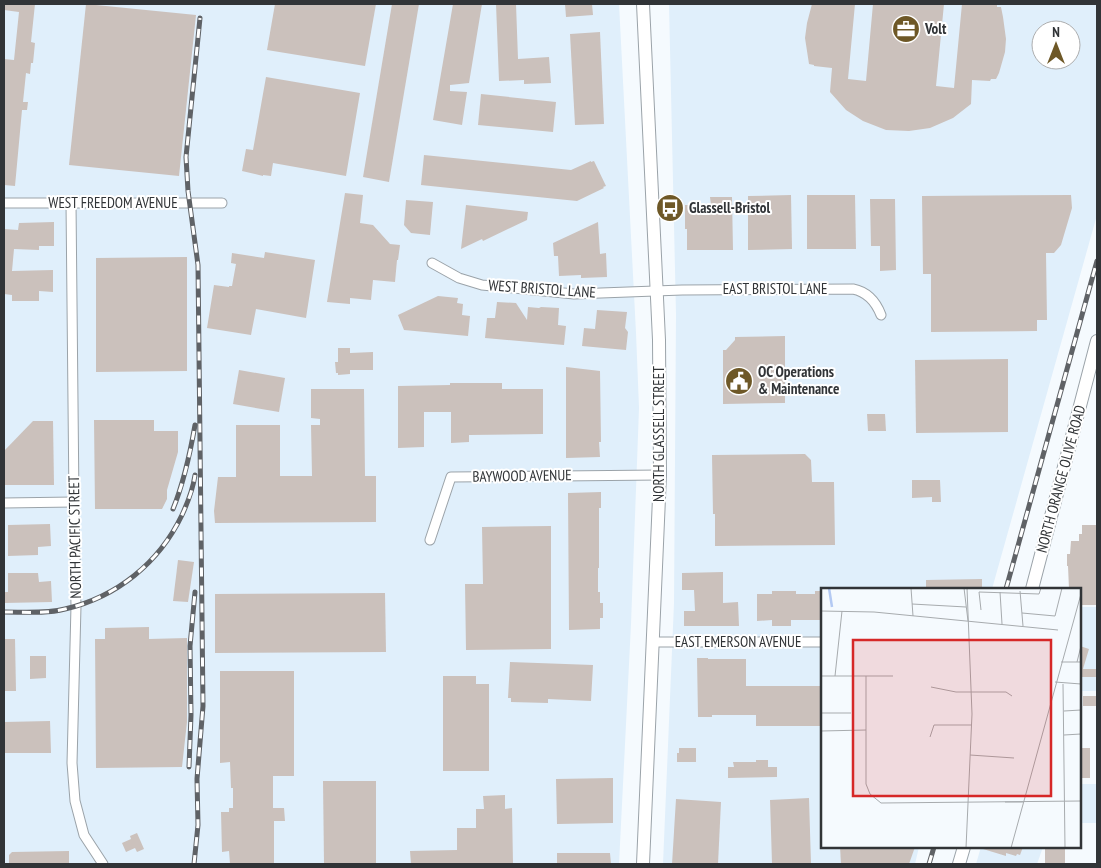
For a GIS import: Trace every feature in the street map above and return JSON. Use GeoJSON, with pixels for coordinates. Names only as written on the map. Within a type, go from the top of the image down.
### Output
{"type":"FeatureCollection","features":[{"type":"Feature","properties":{"kind":"main road","name":"NORTH GLASSELL STREET"},"geometry":{"type":"LineString","coordinates":[[643,4],[659,340],[660,475],[643,864]]}},
{"type":"Feature","properties":{"kind":"main road","name":"NORTH ORANGE OLIVE ROAD"},"geometry":{"type":"LineString","coordinates":[[1032,588],[1097,341]]}},
{"type":"Feature","properties":{"kind":"main road"},"geometry":{"type":"LineString","coordinates":[[959,864],[964,848]]}},
{"type":"Feature","properties":{"kind":"street","name":"WEST FREEDOM AVENUE"},"geometry":{"type":"LineString","coordinates":[[4,203],[222,203]]}},
{"type":"Feature","properties":{"kind":"street","name":"NORTH PACIFIC STREET"},"geometry":{"type":"LineString","coordinates":[[71,203],[76,606],[72,763],[75,801],[84,835],[103,864]]}},
{"type":"Feature","properties":{"kind":"street","name":"WEST BRISTOL LANE"},"geometry":{"type":"LineString","coordinates":[[432,263],[459,278],[482,285],[574,294],[657,290]]}},
{"type":"Feature","properties":{"kind":"street","name":"EAST BRISTOL LANE"},"geometry":{"type":"LineString","coordinates":[[657,290],[853,289],[859,290],[872,298],[881,315]]}},
{"type":"Feature","properties":{"kind":"street","name":"BAYWOOD AVENUE"},"geometry":{"type":"LineString","coordinates":[[430,540],[451,477],[660,475]]}},
{"type":"Feature","properties":{"kind":"street"},"geometry":{"type":"LineString","coordinates":[[4,503],[74,502]]}},
{"type":"Feature","properties":{"kind":"street","name":"EAST EMERSON AVENUE"},"geometry":{"type":"LineString","coordinates":[[653,642],[821,642]]}},
{"type":"Feature","properties":{"kind":"shaded area"},"geometry":{"type":"Polygon","coordinates":[[[4,4],[619,4],[639,408],[619,864],[4,864],[4,4]]]}},
{"type":"Feature","properties":{"kind":"shaded area"},"geometry":{"type":"Polygon","coordinates":[[[669,4],[1097,4],[1097,215],[992,588],[821,588],[821,848],[919,848],[915,864],[663,864],[674,603],[676,314],[669,4]]]}},
{"type":"Feature","properties":{"kind":"shaded area"},"geometry":{"type":"Polygon","coordinates":[[[1081,607],[1097,607],[1097,691],[1081,691],[1081,607]]]}},
{"type":"Feature","properties":{"kind":"shaded area"},"geometry":{"type":"Polygon","coordinates":[[[1081,784],[1097,784],[1097,823],[1081,823],[1081,784]]]}},
{"type":"Feature","properties":{"kind":"shaded area"},"geometry":{"type":"Polygon","coordinates":[[[981,848],[1043,848],[1037,864],[976,864],[981,848]]]}},
{"type":"Feature","properties":{"kind":"building"},"geometry":{"type":"Polygon","coordinates":[[[4,4],[35,4],[31,42],[35,43],[33,63],[31,63],[30,74],[26,73],[23,102],[28,102],[27,110],[22,110],[15,186],[4,185],[4,59],[14,60],[19,12],[4,10],[4,4]]]}},
{"type":"Feature","properties":{"kind":"building"},"geometry":{"type":"Polygon","coordinates":[[[86,4],[196,15],[179,176],[69,165],[86,4]]]}},
{"type":"Feature","properties":{"kind":"building"},"geometry":{"type":"Polygon","coordinates":[[[275,4],[376,4],[365,66],[267,50],[275,4]]]}},
{"type":"Feature","properties":{"kind":"building"},"geometry":{"type":"Polygon","coordinates":[[[392,4],[419,4],[389,182],[363,177],[392,4]]]}},
{"type":"Feature","properties":{"kind":"building"},"geometry":{"type":"Polygon","coordinates":[[[453,4],[482,4],[469,83],[450,85],[450,91],[467,92],[462,125],[433,120],[453,4]]]}},
{"type":"Feature","properties":{"kind":"building"},"geometry":{"type":"Polygon","coordinates":[[[496,4],[516,4],[518,59],[549,57],[551,83],[524,84],[524,80],[499,81],[496,4]]]}},
{"type":"Feature","properties":{"kind":"building"},"geometry":{"type":"Polygon","coordinates":[[[565,4],[592,4],[593,15],[566,17],[565,4]]]}},
{"type":"Feature","properties":{"kind":"building"},"geometry":{"type":"Polygon","coordinates":[[[812,4],[855,4],[848,79],[866,81],[873,4],[944,4],[936,86],[954,88],[962,4],[997,4],[997,7],[1001,7],[1006,39],[1005,52],[999,73],[996,79],[991,79],[990,81],[972,80],[971,104],[953,118],[930,128],[909,131],[886,130],[863,121],[846,110],[830,92],[832,68],[809,64],[805,38],[812,4]]]}},
{"type":"Feature","properties":{"kind":"building"},"geometry":{"type":"Polygon","coordinates":[[[600,32],[604,124],[575,125],[570,34],[600,32]]]}},
{"type":"Feature","properties":{"kind":"building"},"geometry":{"type":"Polygon","coordinates":[[[266,77],[360,93],[346,176],[273,163],[271,176],[242,171],[246,149],[253,150],[266,77]]]}},
{"type":"Feature","properties":{"kind":"building"},"geometry":{"type":"Polygon","coordinates":[[[481,94],[556,102],[553,132],[478,125],[481,94]]]}},
{"type":"Feature","properties":{"kind":"building"},"geometry":{"type":"Polygon","coordinates":[[[424,155],[571,170],[594,161],[606,186],[577,201],[421,185],[424,155]]]}},
{"type":"Feature","properties":{"kind":"building"},"geometry":{"type":"Polygon","coordinates":[[[345,193],[363,195],[360,223],[373,225],[390,244],[400,245],[395,282],[373,280],[371,300],[350,298],[350,304],[327,302],[345,193]]]}},
{"type":"Feature","properties":{"kind":"building"},"geometry":{"type":"Polygon","coordinates":[[[791,195],[792,249],[748,250],[748,196],[791,195]]]}},
{"type":"Feature","properties":{"kind":"building"},"geometry":{"type":"Polygon","coordinates":[[[807,195],[855,195],[856,249],[807,249],[807,195]]]}},
{"type":"Feature","properties":{"kind":"building"},"geometry":{"type":"Polygon","coordinates":[[[1071,195],[1072,208],[1061,245],[1054,253],[1046,253],[1047,320],[1037,320],[1037,331],[931,332],[931,274],[923,274],[922,196],[1071,195]]]}},
{"type":"Feature","properties":{"kind":"building"},"geometry":{"type":"Polygon","coordinates":[[[710,197],[732,197],[733,250],[687,250],[685,205],[711,205],[710,197]]]}},
{"type":"Feature","properties":{"kind":"building"},"geometry":{"type":"Polygon","coordinates":[[[870,199],[895,199],[896,270],[880,271],[880,246],[871,246],[870,199]]]}},
{"type":"Feature","properties":{"kind":"building"},"geometry":{"type":"Polygon","coordinates":[[[406,200],[433,202],[430,235],[411,233],[404,225],[406,200]]]}},
{"type":"Feature","properties":{"kind":"building"},"geometry":{"type":"Polygon","coordinates":[[[466,205],[528,212],[527,220],[483,241],[482,239],[461,249],[466,205]]]}},
{"type":"Feature","properties":{"kind":"building"},"geometry":{"type":"Polygon","coordinates":[[[54,222],[54,246],[39,246],[39,250],[14,249],[12,271],[53,270],[53,292],[39,291],[39,301],[12,301],[12,295],[4,294],[4,229],[18,230],[19,223],[54,222]]]}},
{"type":"Feature","properties":{"kind":"building"},"geometry":{"type":"Polygon","coordinates":[[[598,222],[600,254],[606,253],[607,277],[581,278],[581,275],[559,276],[558,256],[554,256],[553,243],[598,222]]]}},
{"type":"Feature","properties":{"kind":"building"},"geometry":{"type":"Polygon","coordinates":[[[265,252],[315,260],[306,318],[256,309],[251,335],[207,328],[214,285],[232,286],[236,264],[231,263],[232,253],[264,258],[265,252]]]}},
{"type":"Feature","properties":{"kind":"building"},"geometry":{"type":"Polygon","coordinates":[[[187,257],[187,371],[96,372],[96,258],[187,257]]]}},
{"type":"Feature","properties":{"kind":"building"},"geometry":{"type":"Polygon","coordinates":[[[438,296],[458,298],[457,303],[463,304],[462,315],[470,316],[468,336],[404,330],[398,315],[438,296]]]}},
{"type":"Feature","properties":{"kind":"building"},"geometry":{"type":"Polygon","coordinates":[[[497,302],[516,303],[527,320],[528,307],[559,308],[558,325],[566,326],[564,345],[485,338],[487,318],[495,318],[497,302]]]}},
{"type":"Feature","properties":{"kind":"building"},"geometry":{"type":"Polygon","coordinates":[[[597,310],[627,312],[625,328],[628,332],[626,350],[582,346],[584,328],[595,329],[597,310]]]}},
{"type":"Feature","properties":{"kind":"building"},"geometry":{"type":"Polygon","coordinates":[[[785,336],[785,403],[723,404],[723,350],[726,350],[735,340],[735,337],[785,336]]]}},
{"type":"Feature","properties":{"kind":"building"},"geometry":{"type":"Polygon","coordinates":[[[338,348],[350,348],[350,353],[373,352],[373,370],[350,370],[350,374],[338,375],[335,362],[338,362],[338,348]]]}},
{"type":"Feature","properties":{"kind":"building"},"geometry":{"type":"Polygon","coordinates":[[[1008,359],[1008,432],[916,433],[915,360],[1008,359]]]}},
{"type":"Feature","properties":{"kind":"building"},"geometry":{"type":"Polygon","coordinates":[[[566,367],[600,371],[600,457],[566,458],[566,367]]]}},
{"type":"Feature","properties":{"kind":"building"},"geometry":{"type":"Polygon","coordinates":[[[239,370],[285,378],[279,412],[233,404],[239,370]]]}},
{"type":"Feature","properties":{"kind":"building"},"geometry":{"type":"Polygon","coordinates":[[[450,383],[502,383],[502,389],[543,389],[543,434],[469,435],[469,442],[451,443],[451,412],[424,412],[424,447],[398,448],[398,386],[450,385],[450,383]]]}},
{"type":"Feature","properties":{"kind":"building"},"geometry":{"type":"Polygon","coordinates":[[[311,389],[364,389],[365,476],[376,476],[376,522],[215,523],[214,511],[218,477],[236,477],[236,425],[280,425],[280,476],[312,476],[311,425],[320,425],[320,419],[311,418],[311,389]]]}},
{"type":"Feature","properties":{"kind":"building"},"geometry":{"type":"Polygon","coordinates":[[[867,414],[885,414],[886,431],[868,431],[867,414]]]}},
{"type":"Feature","properties":{"kind":"building"},"geometry":{"type":"Polygon","coordinates":[[[94,420],[154,420],[154,431],[178,431],[178,452],[167,490],[167,499],[162,509],[95,509],[94,420]]]}},
{"type":"Feature","properties":{"kind":"building"},"geometry":{"type":"Polygon","coordinates":[[[33,421],[53,421],[54,485],[4,485],[4,451],[33,421]]]}},
{"type":"Feature","properties":{"kind":"building"},"geometry":{"type":"Polygon","coordinates":[[[805,454],[811,460],[812,482],[834,482],[835,545],[715,546],[712,455],[805,454]]]}},
{"type":"Feature","properties":{"kind":"building"},"geometry":{"type":"Polygon","coordinates":[[[912,480],[940,480],[941,502],[932,502],[932,497],[912,498],[912,480]]]}},
{"type":"Feature","properties":{"kind":"building"},"geometry":{"type":"Polygon","coordinates":[[[601,492],[601,508],[599,508],[598,592],[600,592],[600,603],[603,603],[603,618],[600,618],[600,629],[569,630],[568,493],[601,492]]]}},
{"type":"Feature","properties":{"kind":"building"},"geometry":{"type":"Polygon","coordinates":[[[50,524],[51,546],[38,547],[38,555],[8,556],[8,525],[50,524]]]}},
{"type":"Feature","properties":{"kind":"building"},"geometry":{"type":"Polygon","coordinates":[[[1082,525],[1097,525],[1097,605],[1081,605],[1081,588],[1069,588],[1067,554],[1070,554],[1071,541],[1079,541],[1079,534],[1082,534],[1082,525]]]}},
{"type":"Feature","properties":{"kind":"building"},"geometry":{"type":"Polygon","coordinates":[[[551,526],[551,649],[466,650],[465,584],[483,584],[482,527],[551,526]]]}},
{"type":"Feature","properties":{"kind":"building"},"geometry":{"type":"Polygon","coordinates":[[[178,560],[194,562],[188,602],[173,601],[178,560]]]}},
{"type":"Feature","properties":{"kind":"building"},"geometry":{"type":"Polygon","coordinates":[[[723,572],[723,603],[738,602],[739,626],[684,626],[684,611],[695,611],[694,590],[682,590],[682,573],[723,572]]]}},
{"type":"Feature","properties":{"kind":"building"},"geometry":{"type":"Polygon","coordinates":[[[8,573],[38,573],[39,582],[51,581],[52,602],[4,603],[4,592],[8,592],[8,573]]]}},
{"type":"Feature","properties":{"kind":"building"},"geometry":{"type":"Polygon","coordinates":[[[982,579],[982,588],[926,588],[926,580],[982,579]]]}},
{"type":"Feature","properties":{"kind":"building"},"geometry":{"type":"Polygon","coordinates":[[[772,591],[796,591],[796,594],[815,594],[815,591],[821,591],[821,620],[791,620],[791,626],[772,626],[772,620],[757,621],[757,594],[772,594],[772,591]]]}},
{"type":"Feature","properties":{"kind":"building"},"geometry":{"type":"Polygon","coordinates":[[[385,593],[386,652],[215,653],[215,594],[385,593]]]}},
{"type":"Feature","properties":{"kind":"building"},"geometry":{"type":"Polygon","coordinates":[[[149,627],[149,639],[187,638],[187,722],[182,767],[96,768],[95,639],[105,639],[105,628],[149,627]]]}},
{"type":"Feature","properties":{"kind":"building"},"geometry":{"type":"Polygon","coordinates":[[[4,639],[15,639],[16,691],[4,691],[4,639]]]}},
{"type":"Feature","properties":{"kind":"building"},"geometry":{"type":"Polygon","coordinates":[[[1081,646],[1089,649],[1083,669],[1096,669],[1096,677],[1081,677],[1081,646]]]}},
{"type":"Feature","properties":{"kind":"building"},"geometry":{"type":"Polygon","coordinates":[[[30,656],[46,656],[46,678],[30,679],[30,656]]]}},
{"type":"Feature","properties":{"kind":"building"},"geometry":{"type":"Polygon","coordinates":[[[697,658],[746,659],[746,686],[821,686],[821,726],[756,726],[756,715],[712,715],[712,717],[698,717],[697,658]]]}},
{"type":"Feature","properties":{"kind":"building"},"geometry":{"type":"Polygon","coordinates":[[[510,662],[593,665],[591,701],[548,699],[548,703],[511,702],[511,698],[508,698],[510,662]]]}},
{"type":"Feature","properties":{"kind":"building"},"geometry":{"type":"Polygon","coordinates":[[[220,671],[294,671],[294,776],[273,776],[273,808],[284,808],[285,821],[274,821],[274,864],[230,864],[229,851],[222,852],[221,812],[229,812],[229,808],[233,808],[233,788],[231,788],[230,762],[220,763],[220,671]]]}},
{"type":"Feature","properties":{"kind":"building"},"geometry":{"type":"Polygon","coordinates":[[[443,676],[476,676],[476,684],[489,684],[489,771],[443,771],[443,676]]]}},
{"type":"Feature","properties":{"kind":"building"},"geometry":{"type":"Polygon","coordinates":[[[1083,696],[1097,696],[1097,706],[1083,706],[1083,696]]]}},
{"type":"Feature","properties":{"kind":"building"},"geometry":{"type":"Polygon","coordinates":[[[50,721],[51,753],[4,753],[4,722],[50,721]]]}},
{"type":"Feature","properties":{"kind":"building"},"geometry":{"type":"Polygon","coordinates":[[[679,748],[696,748],[696,762],[677,762],[679,748]]]}},
{"type":"Feature","properties":{"kind":"building"},"geometry":{"type":"Polygon","coordinates":[[[1081,748],[1090,748],[1090,778],[1081,778],[1081,748]]]}},
{"type":"Feature","properties":{"kind":"building"},"geometry":{"type":"Polygon","coordinates":[[[756,760],[768,760],[768,767],[777,767],[777,777],[728,778],[728,767],[734,767],[733,762],[756,762],[756,760]]]}},
{"type":"Feature","properties":{"kind":"building"},"geometry":{"type":"Polygon","coordinates":[[[613,778],[613,823],[557,824],[556,779],[613,778]]]}},
{"type":"Feature","properties":{"kind":"building"},"geometry":{"type":"Polygon","coordinates":[[[323,781],[376,781],[376,864],[324,864],[323,781]]]}},
{"type":"Feature","properties":{"kind":"building"},"geometry":{"type":"Polygon","coordinates":[[[505,795],[505,809],[512,808],[513,864],[411,864],[410,851],[457,850],[457,828],[476,828],[476,809],[484,809],[483,796],[505,795]]]}},
{"type":"Feature","properties":{"kind":"building"},"geometry":{"type":"Polygon","coordinates":[[[809,798],[811,864],[772,864],[770,800],[809,798]]]}},
{"type":"Feature","properties":{"kind":"building"},"geometry":{"type":"Polygon","coordinates":[[[676,799],[721,802],[718,864],[672,864],[676,799]]]}},
{"type":"Feature","properties":{"kind":"building"},"geometry":{"type":"Polygon","coordinates":[[[137,833],[144,849],[137,852],[135,848],[126,852],[122,843],[131,839],[130,836],[137,833]]]}},
{"type":"Feature","properties":{"kind":"building"},"geometry":{"type":"Polygon","coordinates":[[[840,848],[915,848],[909,864],[841,864],[840,848]]]}},
{"type":"Feature","properties":{"kind":"building"},"geometry":{"type":"Polygon","coordinates":[[[1023,848],[1020,855],[1017,854],[1016,856],[1006,853],[1006,856],[983,849],[1023,848]]]}},
{"type":"Feature","properties":{"kind":"building"},"geometry":{"type":"Polygon","coordinates":[[[1045,848],[1065,848],[1065,864],[1045,864],[1045,848]]]}},
{"type":"Feature","properties":{"kind":"building"},"geometry":{"type":"Polygon","coordinates":[[[69,851],[69,864],[9,864],[9,855],[12,852],[69,851]]]}},
{"type":"Feature","properties":{"kind":"building"},"geometry":{"type":"Polygon","coordinates":[[[557,853],[610,853],[611,864],[557,864],[557,853]]]}},
{"type":"Feature","properties":{"kind":"railway"},"geometry":{"type":"LineString","coordinates":[[194,864],[198,825],[197,779],[203,706],[198,265],[188,191],[186,157],[200,18]]}},
{"type":"Feature","properties":{"kind":"railway"},"geometry":{"type":"LineString","coordinates":[[1006,588],[1097,261]]}},
{"type":"Feature","properties":{"kind":"railway"},"geometry":{"type":"LineString","coordinates":[[173,509],[186,468],[195,425]]}},
{"type":"Feature","properties":{"kind":"railway"},"geometry":{"type":"LineString","coordinates":[[4,612],[57,611],[84,603],[119,587],[149,563],[173,532],[188,500],[195,475]]}},
{"type":"Feature","properties":{"kind":"railway"},"geometry":{"type":"LineString","coordinates":[[189,767],[191,715],[190,646],[195,592]]}},
{"type":"Feature","properties":{"kind":"railway"},"geometry":{"type":"LineString","coordinates":[[929,864],[934,848]]}},
{"type":"Feature","properties":{"kind":"place","name":"Volt"},"geometry":{"type":"Point","coordinates":[906,29]}},
{"type":"Feature","properties":{"kind":"place","name":"Glassell-Bristol"},"geometry":{"type":"Point","coordinates":[670,208]}},
{"type":"Feature","properties":{"kind":"place","name":"OC Operations & Maintenance"},"geometry":{"type":"Point","coordinates":[739,381]}}]}
